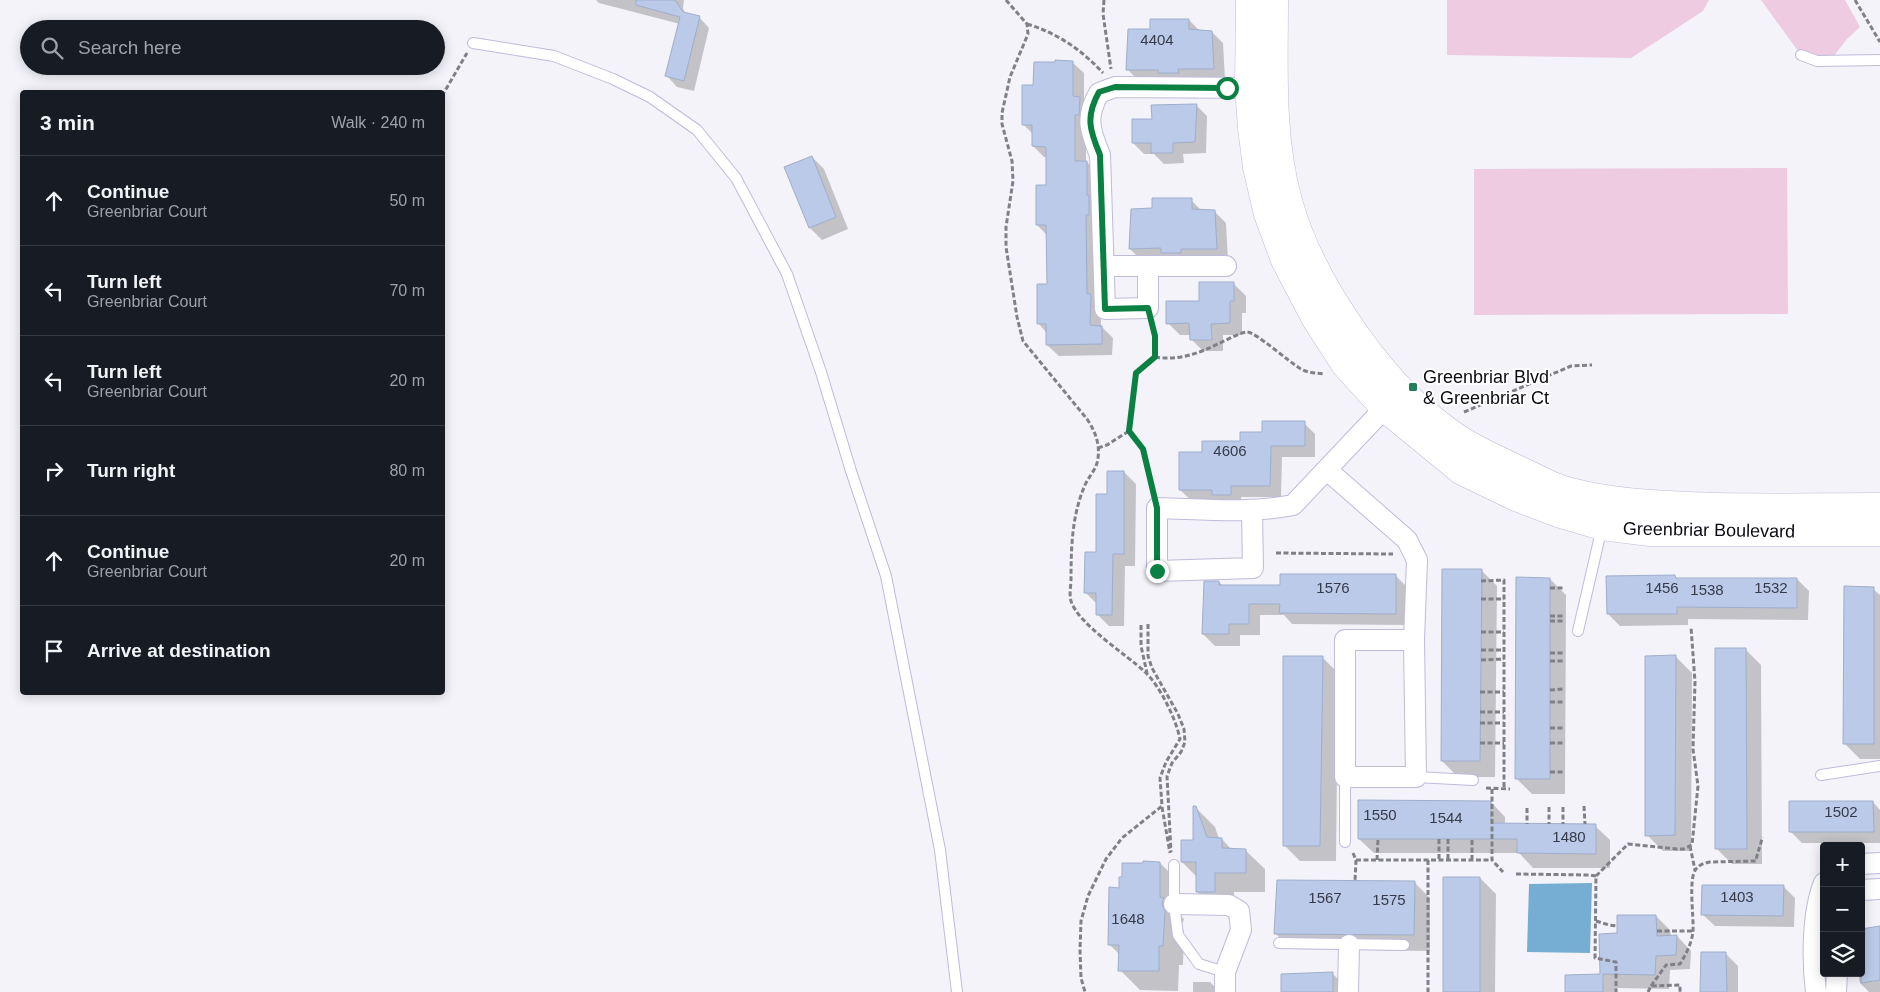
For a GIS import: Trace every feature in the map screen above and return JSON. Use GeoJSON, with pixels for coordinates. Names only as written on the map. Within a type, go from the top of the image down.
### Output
{"type":"FeatureCollection","features":[{"type":"Feature","properties":{"kind":"street","name":"Greenbriar Boulevard"},"geometry":{"type":"LineString","coordinates":[[1250,0],[1261,88],[1275,121],[1286,191],[1302,244],[1336,305],[1366,349],[1393,400],[1437,424],[1474,448],[1564,490],[1604,513],[1650,532],[1880,532]]}},
{"type":"Feature","properties":{"kind":"street","name":"Greenbriar Boulevard"},"geometry":{"type":"LineString","coordinates":[[1261,88],[1274,0]]}},
{"type":"Feature","properties":{"kind":"street"},"geometry":{"type":"LineString","coordinates":[[1148,266],[1148,308],[1105,309],[1100,155],[1091,133],[1091,106],[1099,92],[1115,87],[1261,88]]}},
{"type":"Feature","properties":{"kind":"street"},"geometry":{"type":"LineString","coordinates":[[1104,266],[1226,266]]}},
{"type":"Feature","properties":{"kind":"street"},"geometry":{"type":"LineString","coordinates":[[1252,510],[1253,568],[1157,571],[1157,508],[1252,510],[1275,509],[1293,505],[1393,400]]}},
{"type":"Feature","properties":{"kind":"street"},"geometry":{"type":"LineString","coordinates":[[1327,470],[1407,540],[1416,560],[1414,640],[1416,777],[1345,777],[1346,640],[1414,640]]}},
{"type":"Feature","properties":{"kind":"street","name":"Greenbriar Boulevard"},"geometry":{"type":"LineString","coordinates":[[1604,513],[1664,505],[1880,507]]}},
{"type":"Feature","properties":{"kind":"street"},"geometry":{"type":"LineString","coordinates":[[1865,864],[1880,863]]}},
{"type":"Feature","properties":{"kind":"street"},"geometry":{"type":"LineString","coordinates":[[1816,992],[1814,976],[1816,914],[1818,897],[1822,887]]}},
{"type":"Feature","properties":{"kind":"street"},"geometry":{"type":"LineString","coordinates":[[1865,890],[1880,889]]}},
{"type":"Feature","properties":{"kind":"street"},"geometry":{"type":"LineString","coordinates":[[1174,904],[1229,905],[1239,911],[1241,930],[1225,982]]}},
{"type":"Feature","properties":{"kind":"street"},"geometry":{"type":"LineString","coordinates":[[1348,992],[1349,945]]}},
{"type":"Feature","properties":{"kind":"street"},"geometry":{"type":"LineString","coordinates":[[1836,992],[1837,977]]}},
{"type":"Feature","properties":{"kind":"lane"},"geometry":{"type":"LineString","coordinates":[[473,43],[554,56],[605,76],[650,97],[697,130],[736,178],[787,274],[821,372],[850,471],[886,576],[940,850],[958,992]]}},
{"type":"Feature","properties":{"kind":"lane"},"geometry":{"type":"LineString","coordinates":[[1801,55],[1817,61],[1880,60]]}},
{"type":"Feature","properties":{"kind":"lane"},"geometry":{"type":"LineString","coordinates":[[1578,631],[1604,513]]}},
{"type":"Feature","properties":{"kind":"lane"},"geometry":{"type":"LineString","coordinates":[[1821,775],[1880,766]]}},
{"type":"Feature","properties":{"kind":"lane"},"geometry":{"type":"LineString","coordinates":[[1345,777],[1348,846]]}},
{"type":"Feature","properties":{"kind":"lane"},"geometry":{"type":"LineString","coordinates":[[1416,777],[1473,780]]}},
{"type":"Feature","properties":{"kind":"lane"},"geometry":{"type":"LineString","coordinates":[[1174,865],[1174,904],[1178,935],[1198,964],[1225,982]]}},
{"type":"Feature","properties":{"kind":"lane"},"geometry":{"type":"LineString","coordinates":[[1279,943],[1404,945]]}},
{"type":"Feature","properties":{"kind":"path"},"geometry":{"type":"LineString","coordinates":[[1006,0],[1027,24],[1040,28],[1070,43],[1092,61],[1115,87]]}},
{"type":"Feature","properties":{"kind":"path"},"geometry":{"type":"LineString","coordinates":[[1104,0],[1103,14],[1115,87]]}},
{"type":"Feature","properties":{"kind":"path"},"geometry":{"type":"LineString","coordinates":[[1855,0],[1880,42]]}},
{"type":"Feature","properties":{"kind":"path"},"geometry":{"type":"LineString","coordinates":[[1027,24],[1028,34],[1010,77],[1002,113],[1002,124],[1012,161],[1013,181],[1006,227],[1006,247],[1016,317],[1023,341],[1096,432],[1098,458],[1094,471],[1085,485],[1072,535],[1071,601],[1084,620],[1147,673],[1172,712],[1180,739],[1166,762],[1160,778],[1162,806],[1171,857],[1167,776],[1172,763],[1181,752],[1185,742],[1184,729],[1178,714],[1152,668],[1148,656],[1148,624]]}},
{"type":"Feature","properties":{"kind":"path"},"geometry":{"type":"LineString","coordinates":[[445,91],[473,43]]}},
{"type":"Feature","properties":{"kind":"path"},"geometry":{"type":"LineString","coordinates":[[1148,308],[1155,336],[1155,357]]}},
{"type":"Feature","properties":{"kind":"path"},"geometry":{"type":"LineString","coordinates":[[1157,508],[1143,449],[1129,431],[1136,373],[1155,357],[1186,357],[1247,332],[1257,336],[1269,347],[1302,370],[1323,374],[1330,378]]}},
{"type":"Feature","properties":{"kind":"path"},"geometry":{"type":"LineString","coordinates":[[1464,412],[1570,366],[1592,365]]}},
{"type":"Feature","properties":{"kind":"path"},"geometry":{"type":"LineString","coordinates":[[1098,448],[1107,446],[1129,431]]}},
{"type":"Feature","properties":{"kind":"path"},"geometry":{"type":"LineString","coordinates":[[1276,553],[1403,554]]}},
{"type":"Feature","properties":{"kind":"path"},"geometry":{"type":"LineString","coordinates":[[1481,581],[1504,580],[1504,789]]}},
{"type":"Feature","properties":{"kind":"path"},"geometry":{"type":"LineString","coordinates":[[1550,588],[1564,588]]}},
{"type":"Feature","properties":{"kind":"path"},"geometry":{"type":"LineString","coordinates":[[1481,599],[1504,598]]}},
{"type":"Feature","properties":{"kind":"path"},"geometry":{"type":"LineString","coordinates":[[1550,616],[1564,616]]}},
{"type":"Feature","properties":{"kind":"path"},"geometry":{"type":"LineString","coordinates":[[1550,621],[1564,621]]}},
{"type":"Feature","properties":{"kind":"path"},"geometry":{"type":"LineString","coordinates":[[1141,625],[1141,646],[1147,673]]}},
{"type":"Feature","properties":{"kind":"path"},"geometry":{"type":"LineString","coordinates":[[1616,992],[1616,962],[1596,958],[1596,876],[1628,844],[1677,849],[1684,849],[1692,845],[1698,786],[1693,748],[1695,682],[1691,627]]}},
{"type":"Feature","properties":{"kind":"path"},"geometry":{"type":"LineString","coordinates":[[1481,632],[1504,632]]}},
{"type":"Feature","properties":{"kind":"path"},"geometry":{"type":"LineString","coordinates":[[1481,650],[1504,650]]}},
{"type":"Feature","properties":{"kind":"path"},"geometry":{"type":"LineString","coordinates":[[1550,653],[1564,653]]}},
{"type":"Feature","properties":{"kind":"path"},"geometry":{"type":"LineString","coordinates":[[1481,660],[1504,659]]}},
{"type":"Feature","properties":{"kind":"path"},"geometry":{"type":"LineString","coordinates":[[1550,660],[1564,660]]}},
{"type":"Feature","properties":{"kind":"path"},"geometry":{"type":"LineString","coordinates":[[1550,690],[1564,689]]}},
{"type":"Feature","properties":{"kind":"path"},"geometry":{"type":"LineString","coordinates":[[1480,692],[1504,692]]}},
{"type":"Feature","properties":{"kind":"path"},"geometry":{"type":"LineString","coordinates":[[1550,702],[1564,702]]}},
{"type":"Feature","properties":{"kind":"path"},"geometry":{"type":"LineString","coordinates":[[1480,712],[1504,712]]}},
{"type":"Feature","properties":{"kind":"path"},"geometry":{"type":"LineString","coordinates":[[1480,723],[1504,723]]}},
{"type":"Feature","properties":{"kind":"path"},"geometry":{"type":"LineString","coordinates":[[1550,728],[1564,728]]}},
{"type":"Feature","properties":{"kind":"path"},"geometry":{"type":"LineString","coordinates":[[1480,743],[1504,743]]}},
{"type":"Feature","properties":{"kind":"path"},"geometry":{"type":"LineString","coordinates":[[1550,743],[1564,743]]}},
{"type":"Feature","properties":{"kind":"path"},"geometry":{"type":"LineString","coordinates":[[1550,772],[1564,772]]}},
{"type":"Feature","properties":{"kind":"path"},"geometry":{"type":"LineString","coordinates":[[1486,788],[1510,789]]}},
{"type":"Feature","properties":{"kind":"path"},"geometry":{"type":"LineString","coordinates":[[1492,789],[1492,860],[1503,872]]}},
{"type":"Feature","properties":{"kind":"path"},"geometry":{"type":"LineString","coordinates":[[1085,992],[1081,978],[1081,921],[1088,896],[1106,859],[1122,838],[1162,806]]}},
{"type":"Feature","properties":{"kind":"path"},"geometry":{"type":"LineString","coordinates":[[1584,806],[1585,824]]}},
{"type":"Feature","properties":{"kind":"path"},"geometry":{"type":"LineString","coordinates":[[1549,807],[1549,824]]}},
{"type":"Feature","properties":{"kind":"path"},"geometry":{"type":"LineString","coordinates":[[1563,807],[1563,824]]}},
{"type":"Feature","properties":{"kind":"path"},"geometry":{"type":"LineString","coordinates":[[1527,808],[1527,824]]}},
{"type":"Feature","properties":{"kind":"path"},"geometry":{"type":"LineString","coordinates":[[1695,870],[1703,864],[1710,862],[1756,861],[1757,853],[1762,844],[1762,837]]}},
{"type":"Feature","properties":{"kind":"path"},"geometry":{"type":"LineString","coordinates":[[1377,860],[1378,839]]}},
{"type":"Feature","properties":{"kind":"path"},"geometry":{"type":"LineString","coordinates":[[1439,839],[1439,860]]}},
{"type":"Feature","properties":{"kind":"path"},"geometry":{"type":"LineString","coordinates":[[1448,839],[1448,860]]}},
{"type":"Feature","properties":{"kind":"path"},"geometry":{"type":"LineString","coordinates":[[1472,840],[1472,860]]}},
{"type":"Feature","properties":{"kind":"path"},"geometry":{"type":"LineString","coordinates":[[1348,846],[1356,860],[1355,881]]}},
{"type":"Feature","properties":{"kind":"path"},"geometry":{"type":"LineString","coordinates":[[1648,992],[1666,965],[1680,964],[1687,951],[1693,931],[1693,879],[1695,870],[1690,846]]}},
{"type":"Feature","properties":{"kind":"path"},"geometry":{"type":"LineString","coordinates":[[1356,860],[1492,860]]}},
{"type":"Feature","properties":{"kind":"path"},"geometry":{"type":"LineString","coordinates":[[1428,860],[1428,992]]}},
{"type":"Feature","properties":{"kind":"path"},"geometry":{"type":"LineString","coordinates":[[1516,874],[1596,876]]}},
{"type":"Feature","properties":{"kind":"path"},"geometry":{"type":"LineString","coordinates":[[1596,921],[1609,926],[1617,926]]}},
{"type":"Feature","properties":{"kind":"path"},"geometry":{"type":"LineString","coordinates":[[1657,931],[1693,931]]}},
{"type":"Feature","properties":{"kind":"path"},"geometry":{"type":"LineString","coordinates":[[1651,986],[1680,985],[1680,992]]}},
{"type":"Feature","properties":{"kind":"shaded area"},"geometry":{"type":"Polygon","coordinates":[[[1447,0],[1709,0],[1703,11],[1631,58],[1447,55],[1447,0]]]}},
{"type":"Feature","properties":{"kind":"shaded area"},"geometry":{"type":"Polygon","coordinates":[[[1761,0],[1845,0],[1860,27],[1847,39],[1830,61],[1801,55],[1761,0]]]}},
{"type":"Feature","properties":{"kind":"shaded area"},"geometry":{"type":"Polygon","coordinates":[[[1787,168],[1788,314],[1474,315],[1474,169],[1787,168]]]}},
{"type":"Feature","properties":{"kind":"water"},"geometry":{"type":"Polygon","coordinates":[[[1592,883],[1590,953],[1527,952],[1529,884],[1592,883]]]}},
{"type":"Feature","properties":{"kind":"building"},"geometry":{"type":"Polygon","coordinates":[[[636,0],[675,0],[683,12],[700,16],[684,81],[665,76],[680,17],[636,5],[636,0]]]}},
{"type":"Feature","properties":{"kind":"building"},"geometry":{"type":"Polygon","coordinates":[[[1150,19],[1189,19],[1189,29],[1212,31],[1214,69],[1178,69],[1179,73],[1158,73],[1158,70],[1126,70],[1128,29],[1150,29],[1150,19]]]}},
{"type":"Feature","properties":{"kind":"building"},"geometry":{"type":"Polygon","coordinates":[[[1055,60],[1073,61],[1073,96],[1080,97],[1079,115],[1075,115],[1075,161],[1087,161],[1089,215],[1086,215],[1087,294],[1091,294],[1090,325],[1102,326],[1102,344],[1046,345],[1046,324],[1037,324],[1037,284],[1047,284],[1046,225],[1036,225],[1036,185],[1046,185],[1046,147],[1032,146],[1032,125],[1022,125],[1022,85],[1033,85],[1034,62],[1055,62],[1055,60]]]}},
{"type":"Feature","properties":{"kind":"building"},"geometry":{"type":"Polygon","coordinates":[[[1197,104],[1195,142],[1173,143],[1173,153],[1151,153],[1151,143],[1132,143],[1132,119],[1152,119],[1151,105],[1197,104]]]}},
{"type":"Feature","properties":{"kind":"building"},"geometry":{"type":"Polygon","coordinates":[[[812,156],[836,217],[809,228],[784,167],[812,156]]]}},
{"type":"Feature","properties":{"kind":"building"},"geometry":{"type":"Polygon","coordinates":[[[1152,198],[1192,198],[1192,209],[1215,210],[1217,249],[1181,249],[1181,253],[1161,253],[1161,248],[1129,249],[1131,209],[1152,208],[1152,198]]]}},
{"type":"Feature","properties":{"kind":"building"},"geometry":{"type":"Polygon","coordinates":[[[1199,282],[1234,282],[1234,301],[1230,301],[1230,323],[1211,324],[1212,340],[1190,340],[1189,323],[1166,324],[1166,301],[1199,301],[1199,282]]]}},
{"type":"Feature","properties":{"kind":"building"},"geometry":{"type":"Polygon","coordinates":[[[1262,421],[1305,421],[1305,446],[1271,446],[1270,486],[1231,486],[1231,495],[1212,495],[1212,490],[1179,490],[1179,452],[1202,452],[1202,441],[1240,441],[1240,432],[1262,432],[1262,421]]]}},
{"type":"Feature","properties":{"kind":"building"},"geometry":{"type":"Polygon","coordinates":[[[1107,471],[1124,471],[1124,554],[1113,554],[1112,615],[1096,615],[1096,593],[1084,593],[1085,552],[1096,552],[1096,494],[1107,494],[1107,471]]]}},
{"type":"Feature","properties":{"kind":"building"},"geometry":{"type":"Polygon","coordinates":[[[1442,569],[1482,569],[1480,761],[1441,761],[1442,569]]]}},
{"type":"Feature","properties":{"kind":"building"},"geometry":{"type":"Polygon","coordinates":[[[1280,574],[1396,574],[1396,614],[1279,613],[1280,604],[1249,604],[1249,624],[1229,624],[1229,634],[1202,634],[1204,581],[1219,581],[1219,585],[1280,585],[1280,574]]]}},
{"type":"Feature","properties":{"kind":"building"},"geometry":{"type":"Polygon","coordinates":[[[1675,575],[1676,578],[1797,578],[1797,608],[1677,607],[1677,614],[1607,614],[1606,576],[1675,575]]]}},
{"type":"Feature","properties":{"kind":"building"},"geometry":{"type":"Polygon","coordinates":[[[1516,577],[1550,578],[1550,779],[1515,779],[1516,577]]]}},
{"type":"Feature","properties":{"kind":"building"},"geometry":{"type":"Polygon","coordinates":[[[1844,586],[1874,587],[1874,744],[1843,744],[1844,586]]]}},
{"type":"Feature","properties":{"kind":"building"},"geometry":{"type":"Polygon","coordinates":[[[1715,648],[1746,648],[1747,849],[1715,849],[1715,648]]]}},
{"type":"Feature","properties":{"kind":"building"},"geometry":{"type":"Polygon","coordinates":[[[1676,655],[1675,835],[1645,836],[1645,656],[1676,655]]]}},
{"type":"Feature","properties":{"kind":"building"},"geometry":{"type":"Polygon","coordinates":[[[1283,656],[1323,656],[1320,846],[1283,846],[1283,656]]]}},
{"type":"Feature","properties":{"kind":"building"},"geometry":{"type":"Polygon","coordinates":[[[1358,800],[1491,801],[1491,823],[1596,824],[1596,854],[1517,853],[1517,839],[1358,839],[1358,800]]]}},
{"type":"Feature","properties":{"kind":"building"},"geometry":{"type":"Polygon","coordinates":[[[1789,801],[1873,801],[1874,832],[1789,832],[1789,801]]]}},
{"type":"Feature","properties":{"kind":"building"},"geometry":{"type":"Polygon","coordinates":[[[1193,806],[1196,806],[1207,837],[1222,838],[1222,848],[1246,849],[1246,873],[1215,873],[1215,892],[1196,892],[1196,862],[1181,862],[1181,840],[1193,840],[1193,806]]]}},
{"type":"Feature","properties":{"kind":"building"},"geometry":{"type":"Polygon","coordinates":[[[1143,861],[1160,862],[1160,897],[1164,898],[1162,904],[1165,911],[1163,946],[1159,946],[1159,971],[1118,971],[1119,945],[1108,945],[1109,887],[1119,888],[1119,877],[1122,877],[1122,863],[1143,863],[1143,861]]]}},
{"type":"Feature","properties":{"kind":"building"},"geometry":{"type":"Polygon","coordinates":[[[1443,877],[1480,877],[1480,992],[1443,992],[1443,877]]]}},
{"type":"Feature","properties":{"kind":"building"},"geometry":{"type":"Polygon","coordinates":[[[1277,880],[1415,881],[1414,935],[1274,934],[1277,880]]]}},
{"type":"Feature","properties":{"kind":"building"},"geometry":{"type":"Polygon","coordinates":[[[1702,885],[1784,885],[1783,916],[1701,915],[1702,885]]]}},
{"type":"Feature","properties":{"kind":"building"},"geometry":{"type":"Polygon","coordinates":[[[1617,915],[1656,915],[1657,936],[1677,935],[1676,955],[1656,956],[1655,975],[1603,974],[1603,992],[1565,992],[1565,975],[1600,974],[1599,934],[1617,933],[1617,915]]]}},
{"type":"Feature","properties":{"kind":"building"},"geometry":{"type":"Polygon","coordinates":[[[1880,926],[1880,980],[1861,983],[1861,977],[1865,977],[1865,928],[1880,926]]]}},
{"type":"Feature","properties":{"kind":"building"},"geometry":{"type":"Polygon","coordinates":[[[1701,952],[1726,952],[1727,992],[1700,992],[1701,952]]]}},
{"type":"Feature","properties":{"kind":"building"},"geometry":{"type":"Polygon","coordinates":[[[1333,972],[1333,992],[1281,992],[1281,974],[1333,972]]]}},
{"type":"Feature","properties":{"kind":"place","name":"Greenbriar Blvd & Greenbriar Ct"},"geometry":{"type":"Point","coordinates":[1413,387]}},
{"type":"Feature","properties":{"kind":"route"},"geometry":{"type":"LineString","coordinates":[[1157,571],[1157,508],[1143,449],[1129,431],[1136,373],[1155,357],[1155,336],[1148,308],[1105,309],[1100,155],[1091,133],[1091,106],[1099,92],[1115,87],[1227,88]]}}]}
